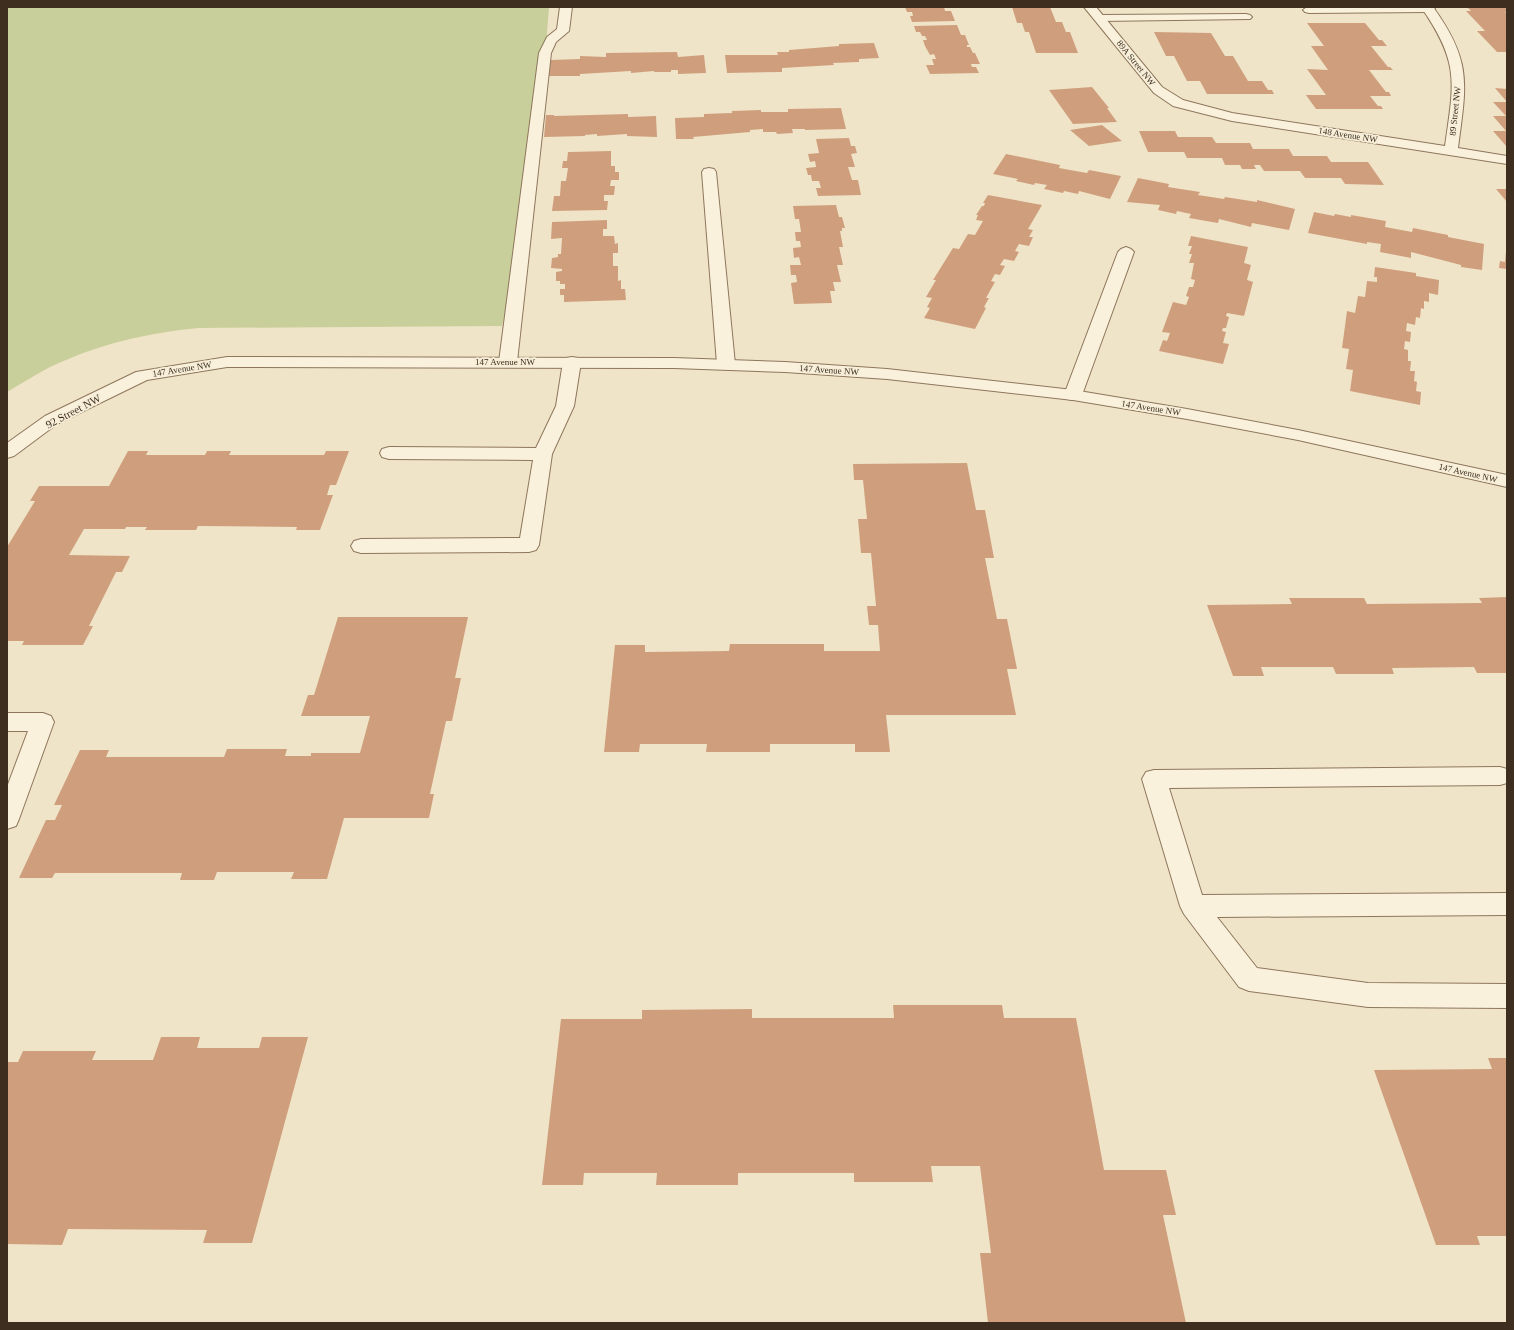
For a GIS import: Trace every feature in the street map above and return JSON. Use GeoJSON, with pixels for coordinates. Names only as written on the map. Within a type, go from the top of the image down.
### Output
{"type":"FeatureCollection","features":[{"type":"Feature","properties":{"kind":"street"},"geometry":{"type":"LineString","coordinates":[[508,362],[545,53],[552,39],[558,33],[564,31],[566,7]]}},
{"type":"Feature","properties":{"kind":"street","name":"89A Street NW"},"geometry":{"type":"LineString","coordinates":[[1090,7],[1158,90],[1167,97],[1190,107]]}},
{"type":"Feature","properties":{"kind":"street"},"geometry":{"type":"LineString","coordinates":[[1309,10],[1428,8]]}},
{"type":"Feature","properties":{"kind":"street","name":"89 Street NW"},"geometry":{"type":"LineString","coordinates":[[1428,8],[1444,32],[1456,64],[1459,80],[1452,151]]}},
{"type":"Feature","properties":{"kind":"street"},"geometry":{"type":"LineString","coordinates":[[1100,18],[1246,17]]}},
{"type":"Feature","properties":{"kind":"street","name":"148 Avenue NW"},"geometry":{"type":"LineString","coordinates":[[1190,107],[1232,117],[1507,160]]}},
{"type":"Feature","properties":{"kind":"street"},"geometry":{"type":"LineString","coordinates":[[709,172],[726,364]]}},
{"type":"Feature","properties":{"kind":"street"},"geometry":{"type":"LineString","coordinates":[[1073,395],[1126,252]]}},
{"type":"Feature","properties":{"kind":"street","name":"147 Avenue NW"},"geometry":{"type":"LineString","coordinates":[[142,376],[227,362],[572,362],[726,364],[887,374],[1073,395],[1187,414],[1291,434],[1507,481]]}},
{"type":"Feature","properties":{"kind":"street"},"geometry":{"type":"LineString","coordinates":[[361,546],[529,545],[543,454],[565,406],[572,362]]}},
{"type":"Feature","properties":{"kind":"street","name":"92 Street NW"},"geometry":{"type":"LineString","coordinates":[[7,452],[51,420],[142,376]]}},
{"type":"Feature","properties":{"kind":"street"},"geometry":{"type":"LineString","coordinates":[[389,453],[543,454]]}},
{"type":"Feature","properties":{"kind":"street"},"geometry":{"type":"LineString","coordinates":[[7,722],[43,722],[7,819]]}},
{"type":"Feature","properties":{"kind":"street"},"geometry":{"type":"LineString","coordinates":[[1500,776],[1154,779],[1193,906],[1249,979],[1368,996],[1507,996]]}},
{"type":"Feature","properties":{"kind":"street"},"geometry":{"type":"LineString","coordinates":[[1193,906],[1507,904]]}},
{"type":"Feature","properties":{"kind":"green space"},"geometry":{"type":"Polygon","coordinates":[[[7,7],[549,7],[538,149],[502,326],[199,328],[165,332],[114,343],[58,363],[7,392],[7,7]]]}},
{"type":"Feature","properties":{"kind":"building"},"geometry":{"type":"Polygon","coordinates":[[[905,7],[944,7],[945,11],[951,11],[955,21],[912,22],[910,16],[913,16],[912,12],[907,12],[905,7]]]}},
{"type":"Feature","properties":{"kind":"building"},"geometry":{"type":"Polygon","coordinates":[[[1012,7],[1050,7],[1056,22],[1062,22],[1066,32],[1070,32],[1078,53],[1036,53],[1029,32],[1025,32],[1022,23],[1017,23],[1012,7]]]}},
{"type":"Feature","properties":{"kind":"building"},"geometry":{"type":"Polygon","coordinates":[[[1467,7],[1507,8],[1507,12],[1505,12],[1507,14],[1507,52],[1497,52],[1477,31],[1485,31],[1466,11],[1471,11],[1467,7]]]}},
{"type":"Feature","properties":{"kind":"building"},"geometry":{"type":"Polygon","coordinates":[[[1307,23],[1365,23],[1379,40],[1382,40],[1387,46],[1371,46],[1388,67],[1393,70],[1369,70],[1386,92],[1389,92],[1391,96],[1370,96],[1378,106],[1381,106],[1383,109],[1316,109],[1306,95],[1326,95],[1307,69],[1328,70],[1311,46],[1324,46],[1307,23]]]}},
{"type":"Feature","properties":{"kind":"building"},"geometry":{"type":"Polygon","coordinates":[[[957,25],[961,35],[965,35],[969,45],[967,45],[967,47],[970,47],[973,53],[975,53],[980,64],[971,64],[972,67],[976,67],[979,73],[930,74],[926,65],[934,65],[932,59],[936,59],[934,54],[930,55],[925,46],[923,40],[927,40],[925,36],[922,36],[920,32],[916,32],[914,26],[957,25]]]}},
{"type":"Feature","properties":{"kind":"building"},"geometry":{"type":"Polygon","coordinates":[[[1154,32],[1211,33],[1225,56],[1233,56],[1248,81],[1262,81],[1268,90],[1272,90],[1274,94],[1207,94],[1200,81],[1187,81],[1174,56],[1166,56],[1154,32]]]}},
{"type":"Feature","properties":{"kind":"building"},"geometry":{"type":"Polygon","coordinates":[[[874,43],[879,58],[859,59],[859,62],[833,63],[834,65],[782,68],[782,72],[727,73],[725,55],[778,55],[777,52],[789,52],[789,50],[839,46],[839,44],[874,43]]]}},
{"type":"Feature","properties":{"kind":"building"},"geometry":{"type":"Polygon","coordinates":[[[677,52],[678,57],[704,55],[706,73],[678,74],[678,70],[671,70],[671,72],[654,71],[631,73],[631,71],[580,74],[580,76],[549,76],[551,60],[580,59],[580,56],[606,57],[606,53],[677,52]]]}},
{"type":"Feature","properties":{"kind":"building"},"geometry":{"type":"Polygon","coordinates":[[[1092,87],[1109,108],[1107,108],[1117,122],[1073,124],[1049,90],[1092,87]]]}},
{"type":"Feature","properties":{"kind":"building"},"geometry":{"type":"Polygon","coordinates":[[[1495,88],[1507,89],[1507,102],[1495,88]]]}},
{"type":"Feature","properties":{"kind":"building"},"geometry":{"type":"Polygon","coordinates":[[[1493,102],[1507,102],[1507,147],[1493,131],[1506,131],[1493,116],[1506,116],[1493,102]]]}},
{"type":"Feature","properties":{"kind":"building"},"geometry":{"type":"Polygon","coordinates":[[[841,108],[846,129],[792,129],[793,133],[777,134],[776,132],[763,132],[763,129],[750,130],[750,132],[693,137],[694,139],[676,139],[675,118],[704,117],[704,114],[732,113],[732,111],[761,110],[761,112],[788,112],[788,109],[841,108]]]}},
{"type":"Feature","properties":{"kind":"building"},"geometry":{"type":"Polygon","coordinates":[[[628,114],[628,117],[656,116],[657,137],[627,136],[627,134],[597,136],[597,134],[585,136],[544,137],[546,115],[628,114]]]}},
{"type":"Feature","properties":{"kind":"building"},"geometry":{"type":"Polygon","coordinates":[[[1102,125],[1122,141],[1089,146],[1070,130],[1102,125]]]}},
{"type":"Feature","properties":{"kind":"building"},"geometry":{"type":"Polygon","coordinates":[[[1139,131],[1175,131],[1178,137],[1212,137],[1216,143],[1250,143],[1253,149],[1289,149],[1293,156],[1327,156],[1331,162],[1368,162],[1384,185],[1345,184],[1341,178],[1305,178],[1300,171],[1264,171],[1260,165],[1254,165],[1256,169],[1242,169],[1240,165],[1225,165],[1222,158],[1187,158],[1184,152],[1148,152],[1139,131]]]}},
{"type":"Feature","properties":{"kind":"building"},"geometry":{"type":"Polygon","coordinates":[[[849,138],[851,146],[855,146],[857,153],[851,154],[855,167],[848,167],[852,180],[858,180],[861,195],[818,196],[816,188],[821,188],[819,181],[812,181],[811,175],[808,175],[806,168],[816,167],[815,161],[810,162],[808,154],[819,153],[816,139],[849,138]]]}},
{"type":"Feature","properties":{"kind":"building"},"geometry":{"type":"Polygon","coordinates":[[[611,151],[611,166],[615,166],[615,172],[619,172],[619,180],[611,180],[610,186],[615,186],[614,195],[604,195],[604,201],[608,201],[607,210],[552,211],[554,196],[560,196],[561,181],[566,181],[568,168],[562,168],[563,161],[567,161],[568,152],[611,151]]]}},
{"type":"Feature","properties":{"kind":"building"},"geometry":{"type":"Polygon","coordinates":[[[1006,154],[1060,165],[1059,168],[1087,173],[1089,170],[1121,176],[1110,199],[1079,191],[1078,194],[1064,191],[1063,193],[1044,189],[1047,185],[1035,183],[1034,185],[1016,181],[1018,179],[993,174],[1006,154]]]}},
{"type":"Feature","properties":{"kind":"building"},"geometry":{"type":"Polygon","coordinates":[[[1138,178],[1169,184],[1168,187],[1200,192],[1198,195],[1257,202],[1257,200],[1295,209],[1289,230],[1252,223],[1251,227],[1219,219],[1218,223],[1189,218],[1191,214],[1177,211],[1176,214],[1158,210],[1160,205],[1127,202],[1138,178]]]}},
{"type":"Feature","properties":{"kind":"building"},"geometry":{"type":"Polygon","coordinates":[[[1496,189],[1507,189],[1507,202],[1496,189]]]}},
{"type":"Feature","properties":{"kind":"building"},"geometry":{"type":"Polygon","coordinates":[[[988,195],[1042,205],[1028,229],[1033,230],[1029,237],[1033,237],[1029,246],[1019,244],[1015,251],[1019,252],[1014,261],[1004,259],[1000,265],[1005,266],[1000,275],[995,274],[991,281],[995,282],[986,298],[989,298],[984,307],[986,308],[975,329],[924,318],[930,308],[927,307],[932,298],[926,297],[936,280],[933,280],[953,248],[959,249],[968,234],[975,235],[983,221],[976,220],[978,215],[976,215],[982,206],[984,206],[985,203],[983,203],[988,195]]]}},
{"type":"Feature","properties":{"kind":"building"},"geometry":{"type":"Polygon","coordinates":[[[836,205],[839,217],[842,217],[845,228],[842,228],[842,231],[840,231],[843,247],[839,247],[843,265],[837,265],[841,282],[833,282],[835,291],[830,291],[832,303],[794,304],[791,283],[797,282],[796,275],[791,275],[790,265],[801,265],[799,257],[794,258],[793,248],[801,247],[800,241],[796,241],[795,232],[801,232],[799,219],[795,219],[793,206],[836,205]]]}},
{"type":"Feature","properties":{"kind":"building"},"geometry":{"type":"Polygon","coordinates":[[[1314,212],[1334,216],[1335,214],[1351,217],[1351,215],[1386,221],[1385,227],[1412,232],[1413,228],[1484,244],[1482,270],[1461,267],[1461,265],[1411,252],[1411,258],[1380,252],[1381,244],[1367,242],[1367,244],[1308,233],[1314,212]]]}},
{"type":"Feature","properties":{"kind":"building"},"geometry":{"type":"Polygon","coordinates":[[[607,220],[607,229],[603,229],[603,236],[614,236],[615,244],[618,243],[618,253],[613,253],[613,266],[618,266],[618,281],[621,280],[621,289],[625,289],[626,300],[564,302],[564,295],[560,295],[560,289],[565,289],[565,284],[560,284],[560,281],[556,281],[556,272],[562,271],[562,269],[551,268],[552,258],[558,257],[558,254],[561,254],[562,238],[551,239],[552,222],[607,220]]]}},
{"type":"Feature","properties":{"kind":"building"},"geometry":{"type":"Polygon","coordinates":[[[1191,236],[1248,247],[1244,263],[1251,265],[1247,280],[1253,282],[1244,316],[1227,313],[1226,316],[1229,317],[1226,328],[1223,328],[1222,331],[1226,332],[1223,343],[1229,344],[1223,364],[1159,351],[1163,340],[1167,341],[1170,333],[1162,332],[1173,302],[1186,305],[1189,297],[1186,296],[1189,287],[1193,287],[1195,280],[1191,279],[1194,263],[1189,263],[1192,254],[1189,254],[1192,246],[1188,246],[1191,236]]]}},
{"type":"Feature","properties":{"kind":"building"},"geometry":{"type":"Polygon","coordinates":[[[1506,251],[1507,269],[1499,268],[1500,261],[1505,262],[1506,251]]]}},
{"type":"Feature","properties":{"kind":"building"},"geometry":{"type":"Polygon","coordinates":[[[1375,267],[1416,273],[1416,276],[1439,280],[1438,295],[1429,293],[1429,302],[1424,301],[1424,309],[1421,308],[1420,318],[1416,317],[1415,325],[1407,323],[1406,331],[1411,332],[1410,342],[1405,341],[1404,349],[1408,350],[1408,361],[1411,361],[1410,371],[1415,371],[1414,381],[1417,382],[1416,391],[1421,392],[1420,405],[1350,391],[1353,370],[1346,369],[1349,349],[1342,348],[1347,311],[1355,313],[1358,296],[1365,297],[1367,281],[1377,282],[1377,277],[1374,277],[1375,267]]]}},
{"type":"Feature","properties":{"kind":"building"},"geometry":{"type":"Polygon","coordinates":[[[128,451],[148,451],[146,455],[205,455],[207,451],[231,451],[229,455],[324,455],[326,451],[349,451],[336,485],[330,485],[327,495],[333,495],[320,530],[296,530],[297,527],[198,526],[196,530],[145,530],[147,527],[126,527],[125,529],[84,529],[69,555],[130,556],[122,572],[116,572],[89,626],[93,626],[83,645],[22,645],[24,641],[7,641],[7,547],[35,501],[30,501],[39,486],[109,486],[128,451]]]}},
{"type":"Feature","properties":{"kind":"building"},"geometry":{"type":"Polygon","coordinates":[[[967,463],[976,510],[985,510],[994,558],[985,558],[997,619],[1007,619],[1017,669],[1007,669],[1016,715],[886,715],[890,752],[855,752],[855,744],[770,744],[770,752],[706,752],[707,744],[640,744],[639,752],[604,752],[615,645],[645,645],[645,652],[729,651],[730,644],[824,644],[824,651],[880,651],[878,625],[869,625],[867,606],[876,606],[871,553],[861,553],[858,519],[867,519],[863,480],[854,480],[853,464],[967,463]]]}},
{"type":"Feature","properties":{"kind":"building"},"geometry":{"type":"Polygon","coordinates":[[[1507,597],[1507,673],[1477,673],[1474,667],[1392,668],[1394,674],[1336,674],[1333,667],[1261,667],[1264,676],[1233,676],[1207,605],[1292,604],[1289,598],[1364,598],[1367,604],[1482,603],[1479,598],[1507,597]]]}},
{"type":"Feature","properties":{"kind":"building"},"geometry":{"type":"Polygon","coordinates":[[[338,617],[468,617],[455,678],[461,678],[452,721],[446,721],[430,794],[434,794],[429,818],[344,818],[327,879],[291,879],[294,872],[217,872],[214,880],[180,880],[182,873],[55,873],[52,878],[19,878],[46,820],[55,820],[62,805],[54,805],[80,750],[109,750],[106,757],[224,757],[227,749],[287,749],[285,756],[311,756],[311,753],[360,753],[370,716],[301,716],[308,695],[314,695],[338,617]]]}},
{"type":"Feature","properties":{"kind":"building"},"geometry":{"type":"Polygon","coordinates":[[[893,1005],[1002,1005],[1004,1018],[1076,1018],[1104,1170],[1166,1170],[1176,1215],[1163,1215],[1186,1323],[988,1323],[980,1253],[991,1253],[980,1166],[931,1166],[933,1182],[854,1182],[854,1173],[738,1173],[738,1185],[656,1185],[657,1173],[584,1173],[583,1185],[542,1185],[561,1019],[642,1019],[642,1010],[752,1009],[752,1018],[894,1018],[893,1005]]]}},
{"type":"Feature","properties":{"kind":"building"},"geometry":{"type":"Polygon","coordinates":[[[161,1037],[200,1037],[197,1048],[259,1048],[262,1037],[308,1037],[252,1243],[203,1243],[207,1230],[68,1229],[62,1245],[7,1244],[7,1062],[18,1062],[23,1051],[96,1051],[92,1060],[153,1060],[161,1037]]]}},
{"type":"Feature","properties":{"kind":"building"},"geometry":{"type":"Polygon","coordinates":[[[1488,1058],[1507,1058],[1507,1236],[1477,1236],[1480,1245],[1436,1245],[1374,1070],[1492,1069],[1488,1058]]]}}]}
